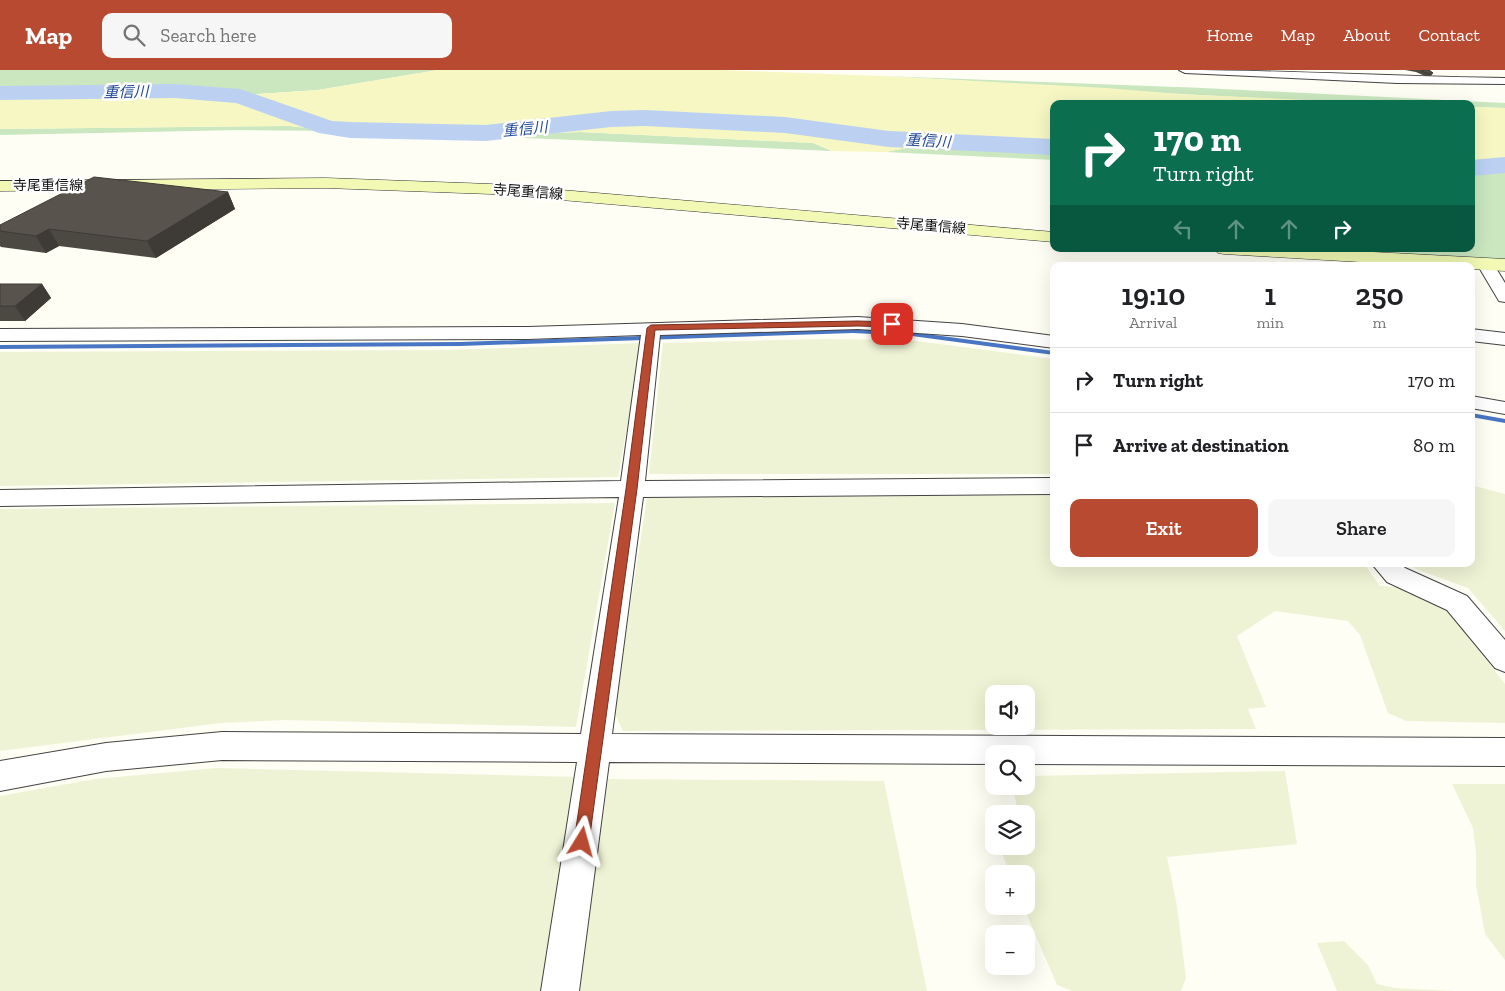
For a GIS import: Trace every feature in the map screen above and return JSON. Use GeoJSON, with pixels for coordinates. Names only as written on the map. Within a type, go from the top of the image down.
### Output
{"type":"FeatureCollection","features":[{"type":"Feature","properties":{"kind":"main road","name":"寺尾重信線"},"geometry":{"type":"LineString","coordinates":[[0,186],[326,183],[491,189],[1050,237]]}},
{"type":"Feature","properties":{"kind":"main road"},"geometry":{"type":"LineString","coordinates":[[1276,252],[1450,262]]}},
{"type":"Feature","properties":{"kind":"main road"},"geometry":{"type":"LineString","coordinates":[[1475,263],[1505,265]]}},
{"type":"Feature","properties":{"kind":"street"},"geometry":{"type":"LineString","coordinates":[[1185,70],[1397,80],[1505,81]]}},
{"type":"Feature","properties":{"kind":"street"},"geometry":{"type":"LineString","coordinates":[[60,202],[86,185]]}},
{"type":"Feature","properties":{"kind":"street"},"geometry":{"type":"LineString","coordinates":[[1485,264],[1505,296]]}},
{"type":"Feature","properties":{"kind":"street"},"geometry":{"type":"LineString","coordinates":[[0,334],[518,333],[858,323],[962,330],[1050,341]]}},
{"type":"Feature","properties":{"kind":"street"},"geometry":{"type":"LineString","coordinates":[[560,991],[632,489],[651,328]]}},
{"type":"Feature","properties":{"kind":"street"},"geometry":{"type":"LineString","coordinates":[[1475,335],[1505,339]]}},
{"type":"Feature","properties":{"kind":"street"},"geometry":{"type":"LineString","coordinates":[[1475,403],[1505,408]]}},
{"type":"Feature","properties":{"kind":"street"},"geometry":{"type":"LineString","coordinates":[[0,498],[632,489],[1050,486]]}},
{"type":"Feature","properties":{"kind":"street"},"geometry":{"type":"LineString","coordinates":[[1388,567],[1396,575],[1457,603],[1505,660]]}},
{"type":"Feature","properties":{"kind":"street"},"geometry":{"type":"LineString","coordinates":[[0,776],[106,757],[222,746],[1505,752]]}},
{"type":"Feature","properties":{"kind":"shaded area"},"geometry":{"type":"Polygon","coordinates":[[[0,70],[438,70],[318,90],[243,95],[189,89],[0,91],[0,70]]]}},
{"type":"Feature","properties":{"kind":"shaded area"},"geometry":{"type":"Polygon","coordinates":[[[881,76],[1203,88],[1445,100],[1250,98],[881,76]]]}},
{"type":"Feature","properties":{"kind":"shaded area"},"geometry":{"type":"Polygon","coordinates":[[[1475,102],[1505,103],[1505,108],[1475,107],[1475,102]]]}},
{"type":"Feature","properties":{"kind":"shaded area"},"geometry":{"type":"Polygon","coordinates":[[[289,126],[336,131],[240,130],[0,135],[0,129],[289,126]]]}},
{"type":"Feature","properties":{"kind":"shaded area"},"geometry":{"type":"Polygon","coordinates":[[[580,132],[813,143],[832,151],[478,136],[580,132]]]}},
{"type":"Feature","properties":{"kind":"shaded area"},"geometry":{"type":"Polygon","coordinates":[[[912,147],[1050,152],[1050,160],[885,152],[912,147]]]}},
{"type":"Feature","properties":{"kind":"shaded area"},"geometry":{"type":"Polygon","coordinates":[[[1475,171],[1505,172],[1505,261],[1374,252],[1475,252],[1475,171]]]}},
{"type":"Feature","properties":{"kind":"shaded area"},"geometry":{"type":"Polygon","coordinates":[[[819,339],[909,340],[1050,358],[1050,474],[649,474],[663,343],[819,339]]]}},
{"type":"Feature","properties":{"kind":"shaded area"},"geometry":{"type":"Polygon","coordinates":[[[642,343],[618,477],[0,486],[0,352],[451,350],[642,343]]]}},
{"type":"Feature","properties":{"kind":"shaded area"},"geometry":{"type":"Polygon","coordinates":[[[1475,486],[1505,494],[1505,631],[1468,588],[1414,567],[1475,567],[1475,486]]]}},
{"type":"Feature","properties":{"kind":"shaded area"},"geometry":{"type":"Polygon","coordinates":[[[1050,495],[1050,567],[1367,567],[1380,586],[1400,587],[1433,601],[1450,613],[1505,684],[1505,723],[1406,721],[1388,713],[1360,635],[1348,621],[1275,611],[1237,636],[1266,707],[1248,709],[1256,729],[1035,730],[1035,685],[985,685],[985,730],[623,731],[614,712],[647,498],[1050,495]]]}},
{"type":"Feature","properties":{"kind":"shaded area"},"geometry":{"type":"Polygon","coordinates":[[[615,503],[576,727],[285,720],[221,723],[0,751],[0,509],[615,503]]]}},
{"type":"Feature","properties":{"kind":"shaded area"},"geometry":{"type":"Polygon","coordinates":[[[217,768],[578,777],[542,991],[0,991],[0,796],[95,779],[217,768]]]}},
{"type":"Feature","properties":{"kind":"shaded area"},"geometry":{"type":"Polygon","coordinates":[[[1285,771],[1297,844],[1167,857],[1177,906],[1186,978],[1181,991],[1072,991],[1057,985],[1035,934],[1035,925],[1031,925],[1027,915],[1035,915],[1035,865],[1007,865],[1003,855],[1035,855],[1035,805],[1017,805],[1014,795],[1035,795],[1035,776],[1285,771]]]}},
{"type":"Feature","properties":{"kind":"shaded area"},"geometry":{"type":"Polygon","coordinates":[[[608,779],[884,781],[927,991],[577,991],[608,779]]]}},
{"type":"Feature","properties":{"kind":"shaded area"},"geometry":{"type":"Polygon","coordinates":[[[1452,784],[1505,784],[1505,960],[1485,934],[1476,885],[1476,852],[1473,828],[1452,784]]]}},
{"type":"Feature","properties":{"kind":"shaded area"},"geometry":{"type":"Polygon","coordinates":[[[1344,941],[1368,965],[1377,984],[1395,988],[1453,991],[1337,991],[1317,943],[1344,941]]]}},
{"type":"Feature","properties":{"kind":"sand"},"geometry":{"type":"Polygon","coordinates":[[[438,70],[719,70],[881,76],[1310,100],[1050,100],[1050,153],[912,147],[885,152],[832,151],[813,143],[580,132],[478,136],[336,131],[289,126],[0,129],[0,91],[189,89],[243,95],[318,90],[438,70]]]}},
{"type":"Feature","properties":{"kind":"sand"},"geometry":{"type":"Polygon","coordinates":[[[1475,107],[1505,108],[1505,172],[1475,171],[1475,107]]]}},
{"type":"Feature","properties":{"kind":"building"},"geometry":{"type":"Polygon","coordinates":[[[1421,70],[1429,70],[1433,73],[1426,73],[1421,70]]]}},
{"type":"Feature","properties":{"kind":"building"},"geometry":{"type":"Polygon","coordinates":[[[94,177],[228,192],[147,241],[49,229],[36,236],[0,231],[0,225],[94,177]]]}},
{"type":"Feature","properties":{"kind":"building"},"geometry":{"type":"Polygon","coordinates":[[[0,284],[42,284],[15,306],[0,306],[0,284]]]}},
{"type":"Feature","properties":{"kind":"waterway","name":"重信川"},"geometry":{"type":"LineString","coordinates":[[0,93],[175,91],[240,96],[328,128],[350,130],[486,133],[611,119],[645,118],[785,125],[889,139],[1050,147]]}},
{"type":"Feature","properties":{"kind":"waterway","name":"重信川"},"geometry":{"type":"LineString","coordinates":[[1475,168],[1505,165]]}},
{"type":"Feature","properties":{"kind":"waterway"},"geometry":{"type":"LineString","coordinates":[[0,347],[460,344],[853,331],[912,334],[1050,352]]}},
{"type":"Feature","properties":{"kind":"waterway"},"geometry":{"type":"LineString","coordinates":[[1475,416],[1505,421]]}},
{"type":"Feature","properties":{"kind":"route"},"geometry":{"type":"LineString","coordinates":[[582,842],[632,489],[651,328],[858,323],[892,324]]}}]}
